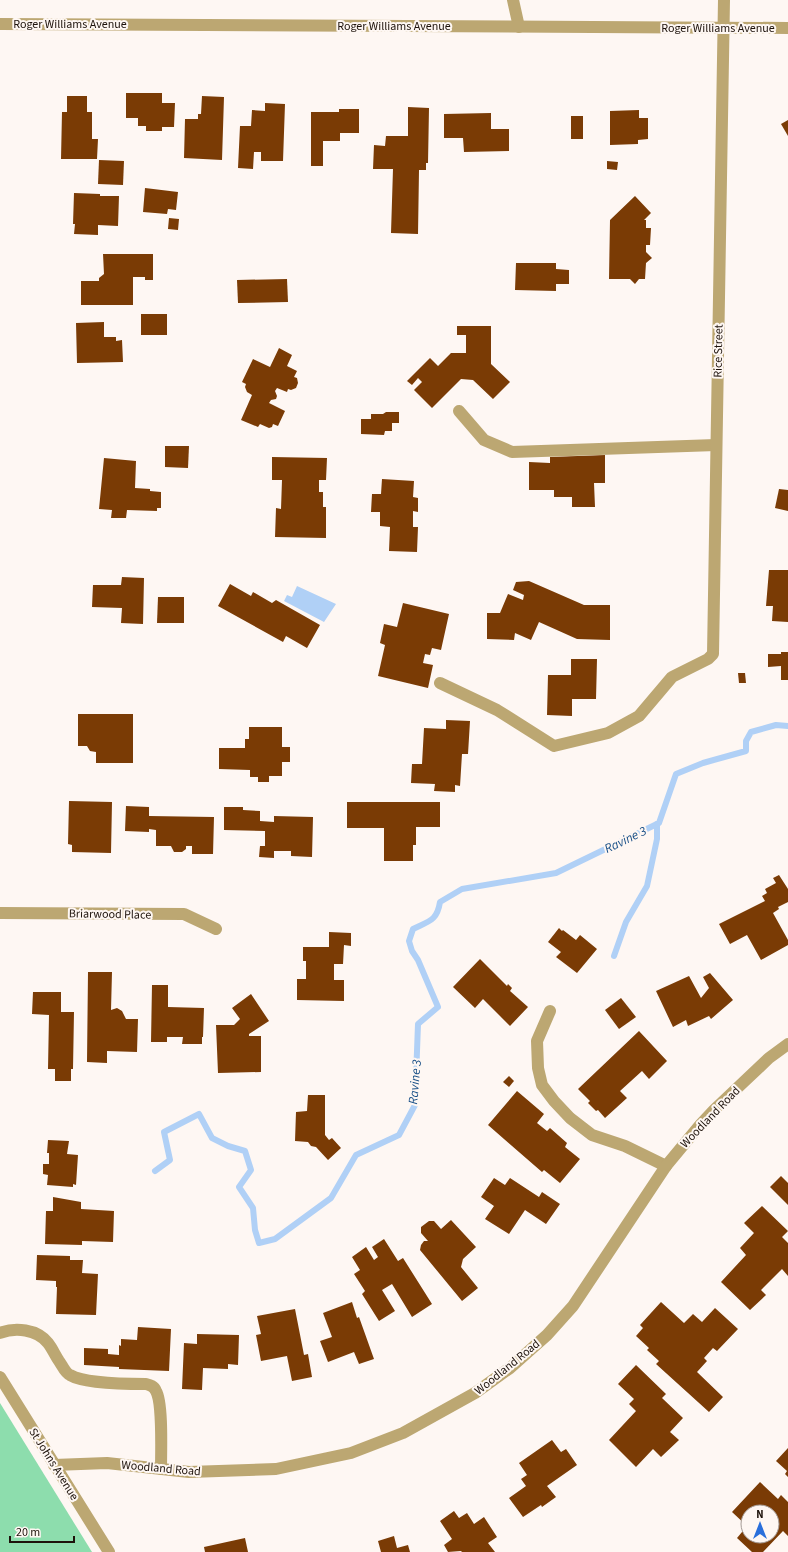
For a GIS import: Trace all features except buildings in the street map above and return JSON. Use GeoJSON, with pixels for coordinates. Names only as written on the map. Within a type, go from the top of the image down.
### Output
{"type":"FeatureCollection","features":[{"type":"Feature","properties":{"kind":"street"},"geometry":{"type":"LineString","coordinates":[[513,0],[519,27]]}},
{"type":"Feature","properties":{"kind":"street","name":"Rice Street"},"geometry":{"type":"LineString","coordinates":[[440,682],[497,710],[554,746],[608,733],[639,716],[672,677],[708,659],[713,654],[724,0]]}},
{"type":"Feature","properties":{"kind":"street","name":"Roger Williams Avenue"},"geometry":{"type":"LineString","coordinates":[[0,24],[788,28]]}},
{"type":"Feature","properties":{"kind":"street"},"geometry":{"type":"LineString","coordinates":[[459,411],[484,440],[512,452],[716,445]]}},
{"type":"Feature","properties":{"kind":"street","name":"Briarwood Place"},"geometry":{"type":"LineString","coordinates":[[0,913],[184,914],[216,929]]}},
{"type":"Feature","properties":{"kind":"street"},"geometry":{"type":"LineString","coordinates":[[550,1011],[537,1041],[538,1068],[542,1085],[550,1096],[570,1118],[592,1135],[625,1146],[666,1166]]}},
{"type":"Feature","properties":{"kind":"street","name":"Woodland Road"},"geometry":{"type":"LineString","coordinates":[[54,1464],[107,1463],[189,1472],[276,1469],[351,1453],[403,1433],[475,1393],[515,1363],[547,1335],[573,1306],[666,1166],[714,1110],[769,1058],[788,1044]]}},
{"type":"Feature","properties":{"kind":"street"},"geometry":{"type":"LineString","coordinates":[[0,1333],[8,1330],[19,1330],[40,1336],[48,1342],[69,1375],[112,1383],[146,1384],[155,1389],[160,1400],[161,1469]]}},
{"type":"Feature","properties":{"kind":"street","name":"St Johns Avenue"},"geometry":{"type":"LineString","coordinates":[[0,1377],[109,1552]]}},
{"type":"Feature","properties":{"kind":"green space"},"geometry":{"type":"Polygon","coordinates":[[[0,1403],[92,1552],[0,1552],[0,1403]]]}},
{"type":"Feature","properties":{"kind":"water"},"geometry":{"type":"Polygon","coordinates":[[[297,586],[336,604],[324,622],[284,601],[287,595],[292,597],[297,586]]]}},
{"type":"Feature","properties":{"kind":"waterway","name":"Ravine 3"},"geometry":{"type":"LineString","coordinates":[[155,1171],[170,1160],[164,1132],[199,1114],[212,1138],[228,1146],[245,1151],[251,1170],[239,1187],[253,1208],[255,1230],[259,1243],[275,1239],[331,1198],[356,1155],[399,1135],[415,1105],[418,1024],[438,1007],[418,960],[412,951],[409,941],[413,929],[431,920],[437,913],[440,902],[462,889],[556,873],[659,823],[676,774],[703,763],[746,751],[746,741],[751,732],[776,725],[788,726]]}},
{"type":"Feature","properties":{"kind":"waterway","name":"Ravine 3"},"geometry":{"type":"LineString","coordinates":[[614,956],[626,922],[647,886],[657,839],[657,824]]}}]}
